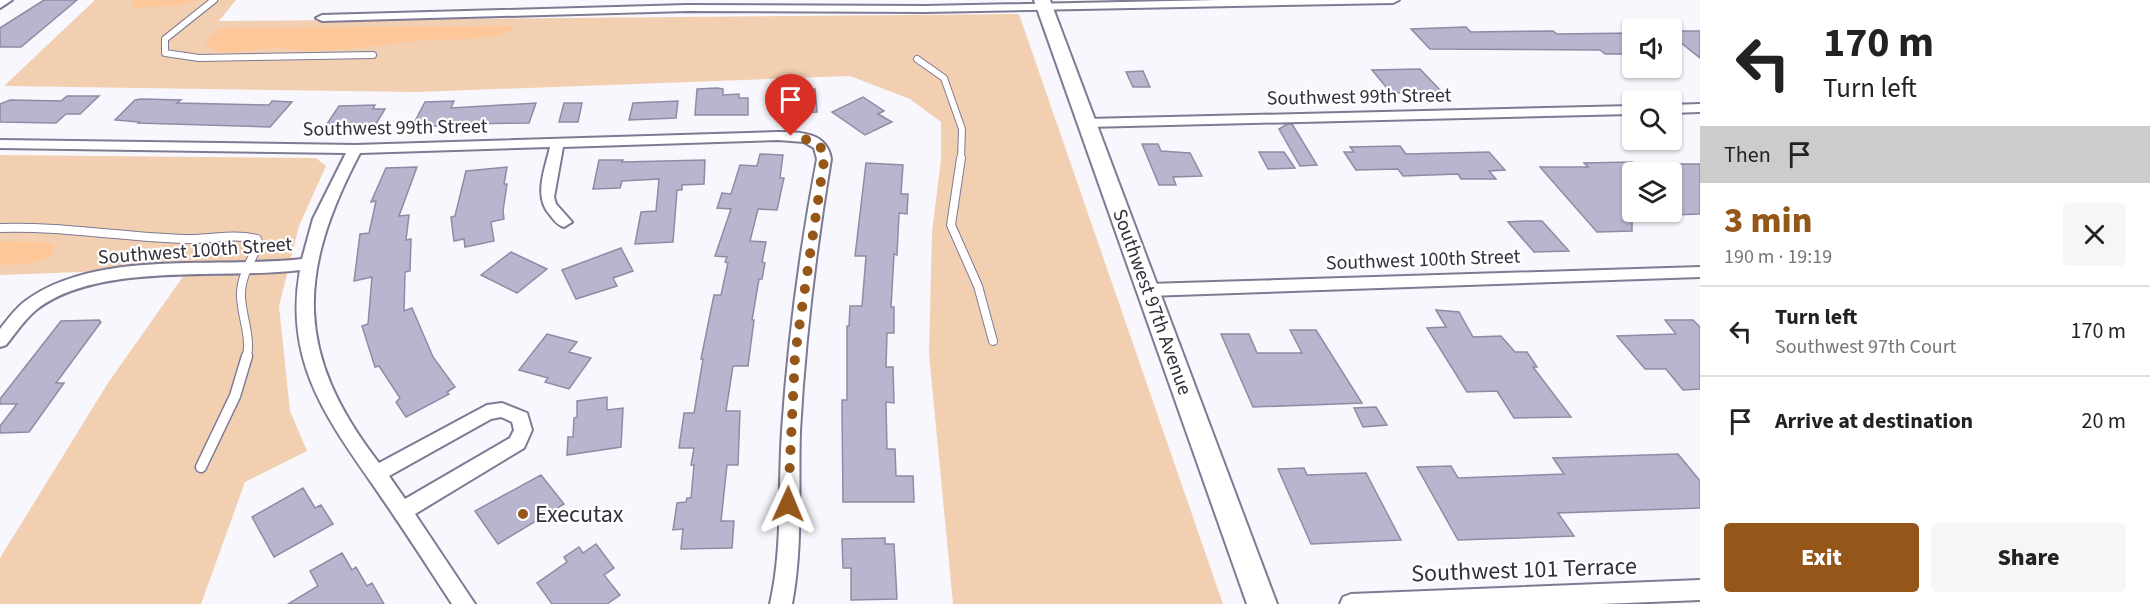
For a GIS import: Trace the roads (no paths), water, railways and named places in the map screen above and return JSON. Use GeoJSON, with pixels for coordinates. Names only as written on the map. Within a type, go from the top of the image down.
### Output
{"type":"FeatureCollection","features":[{"type":"Feature","properties":{"kind":"street"},"geometry":{"type":"LineString","coordinates":[[0,5],[6,0]]}},
{"type":"Feature","properties":{"kind":"street"},"geometry":{"type":"LineString","coordinates":[[322,18],[687,8],[830,10],[1043,4],[1393,0]]}},
{"type":"Feature","properties":{"kind":"street","name":"Southwest 97th Avenue"},"geometry":{"type":"LineString","coordinates":[[1043,4],[1262,604]]}},
{"type":"Feature","properties":{"kind":"street"},"geometry":{"type":"LineString","coordinates":[[1682,109],[1700,108]]}},
{"type":"Feature","properties":{"kind":"street","name":"Southwest 99th Street"},"geometry":{"type":"LineString","coordinates":[[1087,123],[1622,110]]}},
{"type":"Feature","properties":{"kind":"street","name":"Southwest 99th Street"},"geometry":{"type":"LineString","coordinates":[[0,144],[356,149],[791,136],[817,142],[825,154],[795,355],[789,462],[788,566],[782,604]]}},
{"type":"Feature","properties":{"kind":"street"},"geometry":{"type":"LineString","coordinates":[[557,144],[547,196],[549,204],[564,222]]}},
{"type":"Feature","properties":{"kind":"street"},"geometry":{"type":"LineString","coordinates":[[356,149],[318,222],[307,264],[304,301],[306,338],[313,361],[343,428],[464,604]]}},
{"type":"Feature","properties":{"kind":"street","name":"Southwest 100th Street"},"geometry":{"type":"LineString","coordinates":[[0,341],[30,306],[57,290],[85,280],[114,274],[247,271],[307,264]]}},
{"type":"Feature","properties":{"kind":"street","name":"Southwest 100th Street"},"geometry":{"type":"LineString","coordinates":[[1147,290],[1700,272]]}},
{"type":"Feature","properties":{"kind":"street"},"geometry":{"type":"LineString","coordinates":[[376,474],[488,412],[510,411],[520,418],[523,430],[517,443],[402,511]]}},
{"type":"Feature","properties":{"kind":"street","name":"Southwest 101 Terrace"},"geometry":{"type":"LineString","coordinates":[[1351,604],[1700,590]]}},
{"type":"Feature","properties":{"kind":"lane"},"geometry":{"type":"LineString","coordinates":[[214,0],[165,39],[162,47],[165,53],[173,56],[202,57],[344,58],[373,55]]}},
{"type":"Feature","properties":{"kind":"lane"},"geometry":{"type":"LineString","coordinates":[[917,59],[945,78],[963,129],[962,170],[954,192],[951,225],[978,286],[993,341]]}},
{"type":"Feature","properties":{"kind":"lane"},"geometry":{"type":"LineString","coordinates":[[0,228],[29,227],[186,239],[248,236],[259,241],[247,271],[240,302],[249,325],[248,352],[236,392],[201,467]]}},
{"type":"Feature","properties":{"kind":"place","name":"Executax"},"geometry":{"type":"Point","coordinates":[523,514]}}]}
